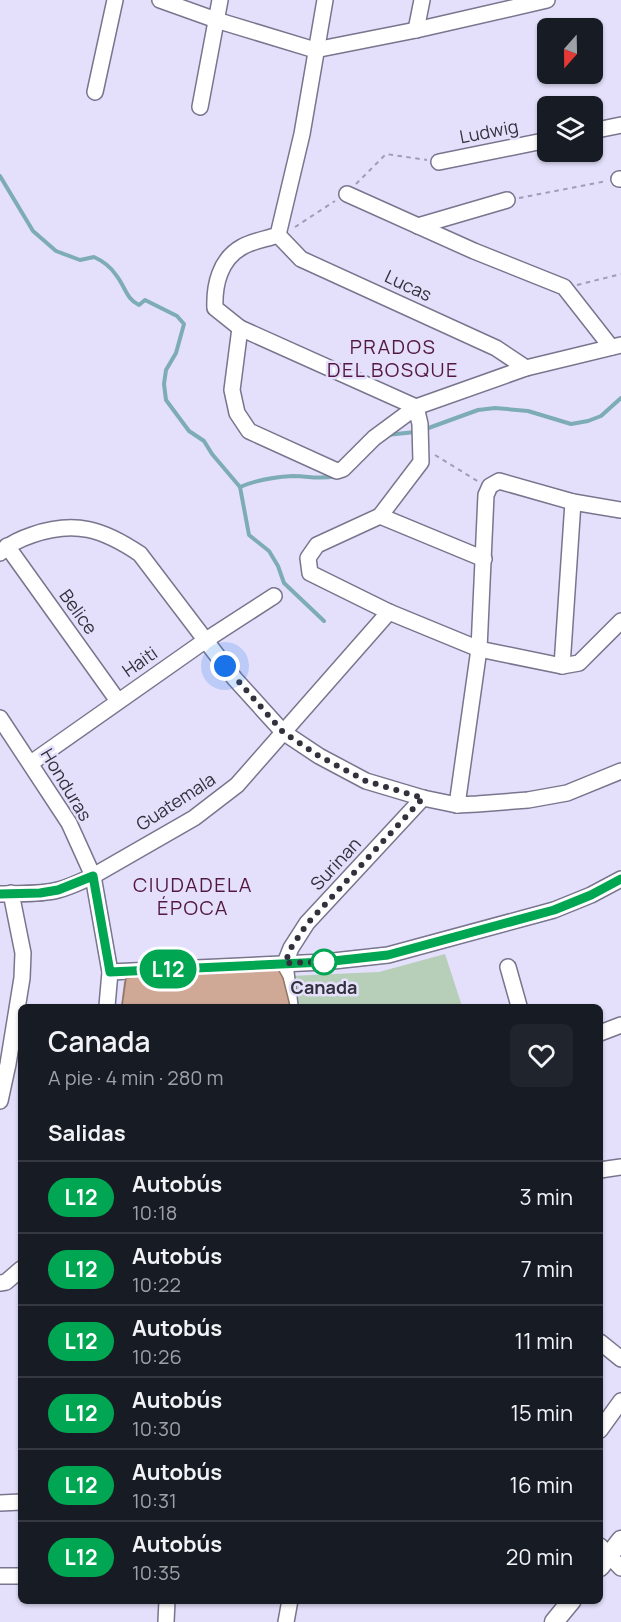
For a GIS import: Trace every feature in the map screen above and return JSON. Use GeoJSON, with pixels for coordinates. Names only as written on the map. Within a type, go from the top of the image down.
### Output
{"type":"FeatureCollection","features":[{"type":"Feature","properties":{"kind":"main road"},"geometry":{"type":"LineString","coordinates":[[608,1559],[621,1540]]}},
{"type":"Feature","properties":{"kind":"main road"},"geometry":{"type":"LineString","coordinates":[[554,1622],[569,1604]]}},
{"type":"Feature","properties":{"kind":"street"},"geometry":{"type":"LineString","coordinates":[[95,92],[115,0]]}},
{"type":"Feature","properties":{"kind":"street"},"geometry":{"type":"LineString","coordinates":[[160,0],[216,20],[315,50],[416,30],[528,2],[547,0]]}},
{"type":"Feature","properties":{"kind":"street"},"geometry":{"type":"LineString","coordinates":[[200,107],[220,0]]}},
{"type":"Feature","properties":{"kind":"street"},"geometry":{"type":"LineString","coordinates":[[325,0],[302,134],[278,236],[242,247],[220,270],[214,290],[215,308],[240,328],[416,407]]}},
{"type":"Feature","properties":{"kind":"street"},"geometry":{"type":"LineString","coordinates":[[416,30],[422,0]]}},
{"type":"Feature","properties":{"kind":"street"},"geometry":{"type":"LineString","coordinates":[[603,129],[621,125]]}},
{"type":"Feature","properties":{"kind":"street","name":"Ludwig"},"geometry":{"type":"LineString","coordinates":[[438,162],[537,142]]}},
{"type":"Feature","properties":{"kind":"street"},"geometry":{"type":"LineString","coordinates":[[240,328],[232,390],[237,413],[249,431],[337,471],[343,470],[374,438],[416,407],[526,368],[616,346],[564,287],[347,194]]}},
{"type":"Feature","properties":{"kind":"street"},"geometry":{"type":"LineString","coordinates":[[418,226],[507,200]]}},
{"type":"Feature","properties":{"kind":"street","name":"Lucas"},"geometry":{"type":"LineString","coordinates":[[278,236],[302,259],[496,348],[526,368]]}},
{"type":"Feature","properties":{"kind":"street"},"geometry":{"type":"LineString","coordinates":[[416,407],[420,424],[421,455],[381,516],[317,545],[308,558],[310,573],[389,612],[479,649],[562,666],[579,663],[621,621]]}},
{"type":"Feature","properties":{"kind":"street"},"geometry":{"type":"LineString","coordinates":[[457,805],[479,649],[486,495],[490,486],[499,481],[573,502],[621,510]]}},
{"type":"Feature","properties":{"kind":"street"},"geometry":{"type":"LineString","coordinates":[[562,666],[573,502]]}},
{"type":"Feature","properties":{"kind":"street"},"geometry":{"type":"LineString","coordinates":[[381,516],[484,559]]}},
{"type":"Feature","properties":{"kind":"street"},"geometry":{"type":"LineString","coordinates":[[3,550],[52,528],[93,529],[119,540],[140,555],[235,679],[283,732],[319,756],[366,781],[423,798],[457,805],[528,800],[567,793],[621,771]]}},
{"type":"Feature","properties":{"kind":"street","name":"Belice"},"geometry":{"type":"LineString","coordinates":[[3,550],[118,701]]}},
{"type":"Feature","properties":{"kind":"street","name":"Haiti"},"geometry":{"type":"LineString","coordinates":[[31,764],[206,640],[274,596]]}},
{"type":"Feature","properties":{"kind":"street","name":"Guatemala"},"geometry":{"type":"LineString","coordinates":[[6,894],[58,890],[93,876],[194,818],[237,785],[389,612]]}},
{"type":"Feature","properties":{"kind":"street","name":"Honduras"},"geometry":{"type":"LineString","coordinates":[[0,718],[69,823],[93,876],[110,972],[107,1004]]}},
{"type":"Feature","properties":{"kind":"street","name":"Surinan"},"geometry":{"type":"LineString","coordinates":[[285,963],[291,948],[307,924],[423,798]]}},
{"type":"Feature","properties":{"kind":"street"},"geometry":{"type":"LineString","coordinates":[[110,972],[324,962],[388,955],[554,910],[591,895],[621,879]]}},
{"type":"Feature","properties":{"kind":"street"},"geometry":{"type":"LineString","coordinates":[[0,1101],[22,978],[23,953],[6,894]]}},
{"type":"Feature","properties":{"kind":"street"},"geometry":{"type":"LineString","coordinates":[[285,963],[290,1004]]}},
{"type":"Feature","properties":{"kind":"street"},"geometry":{"type":"LineString","coordinates":[[508,967],[518,1004]]}},
{"type":"Feature","properties":{"kind":"street"},"geometry":{"type":"LineString","coordinates":[[603,1032],[621,1025]]}},
{"type":"Feature","properties":{"kind":"street"},"geometry":{"type":"LineString","coordinates":[[603,1170],[621,1167]]}},
{"type":"Feature","properties":{"kind":"street"},"geometry":{"type":"LineString","coordinates":[[0,1284],[18,1272]]}},
{"type":"Feature","properties":{"kind":"street"},"geometry":{"type":"LineString","coordinates":[[603,1344],[621,1359]]}},
{"type":"Feature","properties":{"kind":"street"},"geometry":{"type":"LineString","coordinates":[[603,1426],[621,1401]]}},
{"type":"Feature","properties":{"kind":"street"},"geometry":{"type":"LineString","coordinates":[[0,1503],[18,1502]]}},
{"type":"Feature","properties":{"kind":"street"},"geometry":{"type":"LineString","coordinates":[[0,1576],[18,1576]]}},
{"type":"Feature","properties":{"kind":"street"},"geometry":{"type":"LineString","coordinates":[[166,1622],[167,1604]]}},
{"type":"Feature","properties":{"kind":"street"},"geometry":{"type":"LineString","coordinates":[[286,1622],[289,1604]]}},
{"type":"Feature","properties":{"kind":"path"},"geometry":{"type":"LineString","coordinates":[[278,236],[347,194],[386,154],[438,162]]}},
{"type":"Feature","properties":{"kind":"path"},"geometry":{"type":"LineString","coordinates":[[507,200],[620,179]]}},
{"type":"Feature","properties":{"kind":"path"},"geometry":{"type":"LineString","coordinates":[[564,287],[621,274]]}},
{"type":"Feature","properties":{"kind":"path"},"geometry":{"type":"LineString","coordinates":[[421,455],[490,486]]}},
{"type":"Feature","properties":{"kind":"green space"},"geometry":{"type":"Polygon","coordinates":[[[445,954],[461,1004],[293,1004],[290,976],[379,972],[445,954]]]}},
{"type":"Feature","properties":{"kind":"building"},"geometry":{"type":"Polygon","coordinates":[[[274,962],[283,978],[290,1004],[122,1004],[126,978],[274,962]]]}},
{"type":"Feature","properties":{"kind":"waterway"},"geometry":{"type":"LineString","coordinates":[[0,176],[33,231],[56,251],[80,260],[94,257],[100,260],[109,266],[128,296],[135,302],[139,305],[145,300],[177,316],[184,324],[176,353],[166,370],[164,384],[166,400],[189,431],[204,441],[240,487],[279,477],[336,476]]}},
{"type":"Feature","properties":{"kind":"waterway"},"geometry":{"type":"LineString","coordinates":[[423,430],[478,410],[495,408],[528,411],[571,424],[601,416],[621,398]]}},
{"type":"Feature","properties":{"kind":"waterway"},"geometry":{"type":"LineString","coordinates":[[387,435],[415,432]]}},
{"type":"Feature","properties":{"kind":"waterway"},"geometry":{"type":"LineString","coordinates":[[240,487],[249,535],[269,551],[284,583],[324,621]]}},
{"type":"Feature","properties":{"kind":"bus line","name":"L12"},"geometry":{"type":"LineString","coordinates":[[0,894],[58,890],[93,876],[110,972],[324,962],[388,955],[554,910],[591,895],[621,879]]}},
{"type":"Feature","properties":{"kind":"place","name":"Canada"},"geometry":{"type":"Point","coordinates":[324,962]}},
{"type":"Feature","properties":{"kind":"district","name":"PRADOS DEL BOSQUE"},"geometry":{"type":"Point","coordinates":[393,358]}},
{"type":"Feature","properties":{"kind":"district","name":"CIUDADELA ÉPOCA"},"geometry":{"type":"Point","coordinates":[193,896]}},
{"type":"Feature","properties":{"kind":"route"},"geometry":{"type":"LineString","coordinates":[[225,666],[283,732],[319,756],[366,781],[423,798],[307,924],[291,948],[285,963],[324,962]]}}]}
